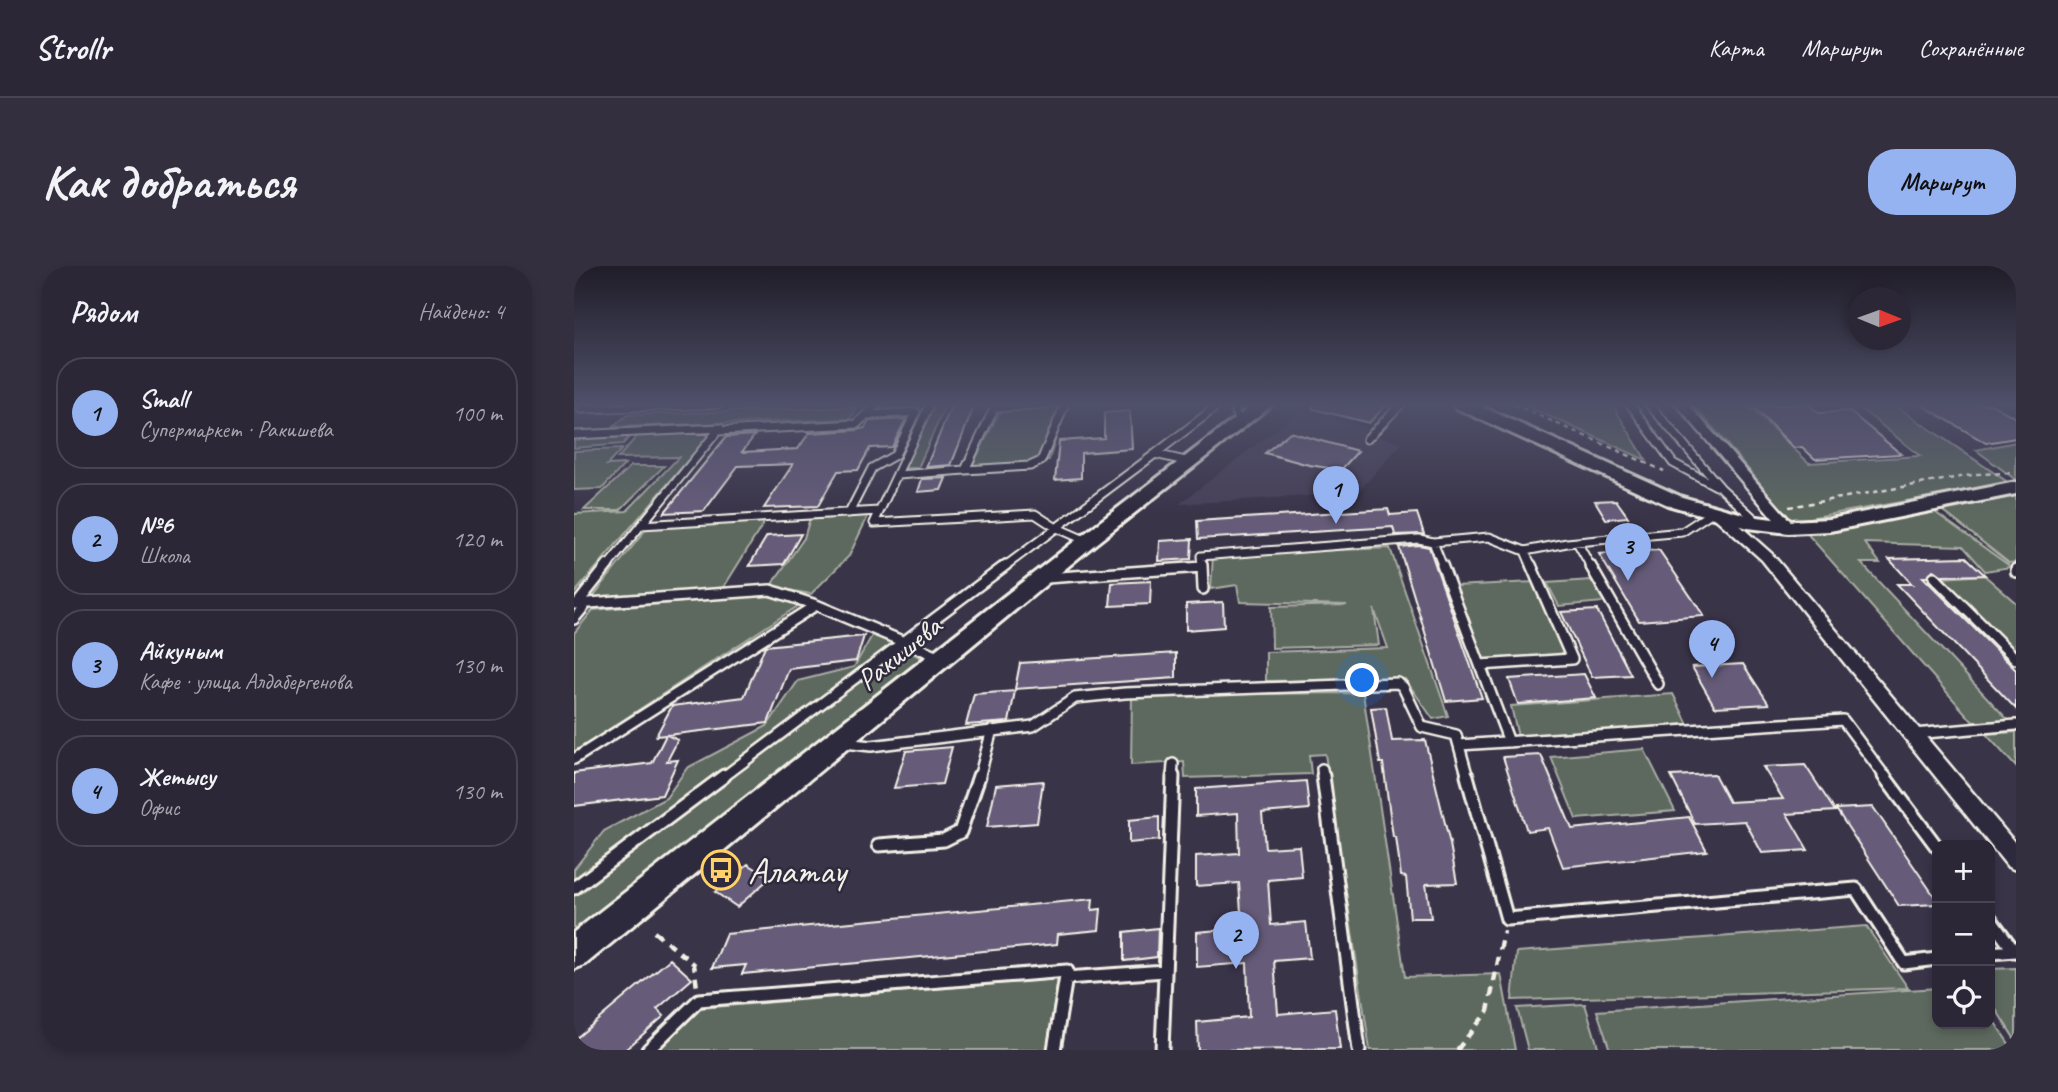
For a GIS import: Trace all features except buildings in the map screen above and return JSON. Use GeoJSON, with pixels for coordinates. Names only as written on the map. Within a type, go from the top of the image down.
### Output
{"type":"FeatureCollection","features":[{"type":"Feature","properties":{"kind":"street","name":"Ракишева"},"geometry":{"type":"LineString","coordinates":[[574,953],[1087,541],[1190,462],[1211,441]]}},
{"type":"Feature","properties":{"kind":"street"},"geometry":{"type":"LineString","coordinates":[[1542,441],[1675,501],[1716,514],[1767,517],[1788,527],[1830,526],[2016,488]]}},
{"type":"Feature","properties":{"kind":"street"},"geometry":{"type":"LineString","coordinates":[[1710,441],[1767,517]]}},
{"type":"Feature","properties":{"kind":"street"},"geometry":{"type":"LineString","coordinates":[[1716,514],[1767,557],[2016,860]]}},
{"type":"Feature","properties":{"kind":"lane"},"geometry":{"type":"LineString","coordinates":[[574,619],[579,604],[710,441]]}},
{"type":"Feature","properties":{"kind":"lane"},"geometry":{"type":"LineString","coordinates":[[849,513],[872,468],[895,456],[902,441]]}},
{"type":"Feature","properties":{"kind":"lane"},"geometry":{"type":"LineString","coordinates":[[914,441],[874,523],[1035,514],[1055,527],[1087,541]]}},
{"type":"Feature","properties":{"kind":"lane"},"geometry":{"type":"LineString","coordinates":[[965,470],[979,441]]}},
{"type":"Feature","properties":{"kind":"lane"},"geometry":{"type":"LineString","coordinates":[[898,475],[1030,466],[1041,461],[1050,441]]}},
{"type":"Feature","properties":{"kind":"lane"},"geometry":{"type":"LineString","coordinates":[[574,888],[1172,441]]}},
{"type":"Feature","properties":{"kind":"lane"},"geometry":{"type":"LineString","coordinates":[[1656,441],[1673,463],[1721,488],[1767,517]]}},
{"type":"Feature","properties":{"kind":"lane"},"geometry":{"type":"LineString","coordinates":[[1680,441],[1721,488]]}},
{"type":"Feature","properties":{"kind":"lane"},"geometry":{"type":"LineString","coordinates":[[1154,454],[1190,462]]}},
{"type":"Feature","properties":{"kind":"lane"},"geometry":{"type":"LineString","coordinates":[[641,525],[879,511]]}},
{"type":"Feature","properties":{"kind":"lane"},"geometry":{"type":"LineString","coordinates":[[1203,589],[1201,556],[1419,539],[1433,542],[1489,537],[1525,551],[1577,542],[1682,532],[1716,514]]}},
{"type":"Feature","properties":{"kind":"lane"},"geometry":{"type":"LineString","coordinates":[[1433,542],[1509,742]]}},
{"type":"Feature","properties":{"kind":"lane"},"geometry":{"type":"LineString","coordinates":[[1577,542],[1658,684]]}},
{"type":"Feature","properties":{"kind":"lane"},"geometry":{"type":"LineString","coordinates":[[1480,665],[1572,659],[1525,551]]}},
{"type":"Feature","properties":{"kind":"lane"},"geometry":{"type":"LineString","coordinates":[[1041,578],[1202,567]]}},
{"type":"Feature","properties":{"kind":"lane"},"geometry":{"type":"LineString","coordinates":[[1934,577],[2016,659]]}},
{"type":"Feature","properties":{"kind":"lane"},"geometry":{"type":"LineString","coordinates":[[579,604],[771,590],[816,605],[944,658]]}},
{"type":"Feature","properties":{"kind":"lane"},"geometry":{"type":"LineString","coordinates":[[574,759],[816,605]]}},
{"type":"Feature","properties":{"kind":"lane"},"geometry":{"type":"LineString","coordinates":[[839,742],[870,746],[1033,726],[1075,698],[1125,693],[1390,681],[1403,687],[1422,727],[1456,735],[1507,919],[1856,889],[1904,962],[1932,959]]}},
{"type":"Feature","properties":{"kind":"lane"},"geometry":{"type":"LineString","coordinates":[[1460,745],[1843,720],[1932,840]]}},
{"type":"Feature","properties":{"kind":"lane"},"geometry":{"type":"LineString","coordinates":[[1912,734],[2016,725]]}},
{"type":"Feature","properties":{"kind":"lane"},"geometry":{"type":"LineString","coordinates":[[879,845],[944,840],[960,832],[992,730]]}},
{"type":"Feature","properties":{"kind":"lane"},"geometry":{"type":"LineString","coordinates":[[1162,1050],[1173,764]]}},
{"type":"Feature","properties":{"kind":"lane"},"geometry":{"type":"LineString","coordinates":[[1322,769],[1359,1050]]}},
{"type":"Feature","properties":{"kind":"lane"},"geometry":{"type":"LineString","coordinates":[[1995,925],[2015,951]]}},
{"type":"Feature","properties":{"kind":"lane"},"geometry":{"type":"LineString","coordinates":[[1995,953],[2015,951]]}},
{"type":"Feature","properties":{"kind":"lane"},"geometry":{"type":"LineString","coordinates":[[648,1050],[699,1000],[1067,971],[1055,1050]]}},
{"type":"Feature","properties":{"kind":"lane"},"geometry":{"type":"LineString","coordinates":[[1066,978],[1165,971]]}},
{"type":"Feature","properties":{"kind":"path"},"geometry":{"type":"LineString","coordinates":[[1595,441],[1663,471]]}},
{"type":"Feature","properties":{"kind":"path"},"geometry":{"type":"LineString","coordinates":[[1767,517],[1977,474],[2016,472]]}},
{"type":"Feature","properties":{"kind":"path"},"geometry":{"type":"LineString","coordinates":[[1457,1050],[1488,1011],[1507,919]]}},
{"type":"Feature","properties":{"kind":"path"},"geometry":{"type":"LineString","coordinates":[[654,932],[694,964],[699,1000]]}},
{"type":"Feature","properties":{"kind":"shaded area"},"geometry":{"type":"Polygon","coordinates":[[[1261,441],[1394,441],[1402,443],[1357,493],[1179,504],[1261,441]]]}},
{"type":"Feature","properties":{"kind":"green space"},"geometry":{"type":"Polygon","coordinates":[[[574,441],[626,441],[623,444],[574,448],[574,441]]]}},
{"type":"Feature","properties":{"kind":"green space"},"geometry":{"type":"Polygon","coordinates":[[[633,441],[705,441],[574,594],[574,514],[627,511],[679,457],[618,458],[633,441]]]}},
{"type":"Feature","properties":{"kind":"green space"},"geometry":{"type":"Polygon","coordinates":[[[916,441],[930,441],[918,468],[903,468],[916,441]]]}},
{"type":"Feature","properties":{"kind":"green space"},"geometry":{"type":"Polygon","coordinates":[[[985,441],[1055,441],[1049,460],[971,468],[985,441]]]}},
{"type":"Feature","properties":{"kind":"green space"},"geometry":{"type":"Polygon","coordinates":[[[1603,441],[1634,441],[1646,460],[1603,441]]]}},
{"type":"Feature","properties":{"kind":"green space"},"geometry":{"type":"Polygon","coordinates":[[[1724,441],[1785,441],[1809,463],[1920,456],[1901,441],[1947,441],[2009,483],[1792,521],[1724,441]]]}},
{"type":"Feature","properties":{"kind":"green space"},"geometry":{"type":"Polygon","coordinates":[[[2016,442],[2016,480],[1976,450],[2016,442]]]}},
{"type":"Feature","properties":{"kind":"green space"},"geometry":{"type":"Polygon","coordinates":[[[622,449],[607,465],[625,464],[602,489],[574,490],[574,451],[622,449]]]}},
{"type":"Feature","properties":{"kind":"green space"},"geometry":{"type":"Polygon","coordinates":[[[631,466],[664,466],[620,510],[584,510],[631,466]]]}},
{"type":"Feature","properties":{"kind":"green space"},"geometry":{"type":"Polygon","coordinates":[[[2016,496],[2016,562],[2009,563],[1943,511],[2016,496]]]}},
{"type":"Feature","properties":{"kind":"green space"},"geometry":{"type":"Polygon","coordinates":[[[1932,510],[2011,567],[1985,571],[1963,546],[1865,543],[1880,563],[1861,563],[2009,721],[1973,722],[1804,530],[1932,510]]]}},
{"type":"Feature","properties":{"kind":"green space"},"geometry":{"type":"Polygon","coordinates":[[[869,514],[849,556],[811,594],[770,587],[804,538],[810,518],[869,514]]]}},
{"type":"Feature","properties":{"kind":"green space"},"geometry":{"type":"Polygon","coordinates":[[[765,521],[722,590],[592,598],[647,528],[765,521]]]}},
{"type":"Feature","properties":{"kind":"green space"},"geometry":{"type":"Polygon","coordinates":[[[1390,548],[1448,716],[1433,719],[1405,679],[1266,681],[1266,652],[1388,648],[1374,609],[1379,645],[1272,648],[1271,607],[1347,605],[1240,602],[1237,585],[1211,589],[1213,555],[1390,548]]]}},
{"type":"Feature","properties":{"kind":"green space"},"geometry":{"type":"Polygon","coordinates":[[[1984,575],[2016,603],[2016,651],[1942,578],[1984,575]]]}},
{"type":"Feature","properties":{"kind":"green space"},"geometry":{"type":"Polygon","coordinates":[[[1591,580],[1604,602],[1559,606],[1547,583],[1591,580]]]}},
{"type":"Feature","properties":{"kind":"green space"},"geometry":{"type":"Polygon","coordinates":[[[1535,582],[1566,657],[1484,661],[1455,586],[1535,582]]]}},
{"type":"Feature","properties":{"kind":"green space"},"geometry":{"type":"Polygon","coordinates":[[[764,595],[801,604],[574,752],[574,633],[593,610],[764,595]]]}},
{"type":"Feature","properties":{"kind":"green space"},"geometry":{"type":"Polygon","coordinates":[[[873,634],[922,658],[574,935],[574,869],[604,831],[666,798],[687,768],[767,726],[798,681],[854,667],[873,634]]]}},
{"type":"Feature","properties":{"kind":"green space"},"geometry":{"type":"Polygon","coordinates":[[[1363,693],[1405,977],[1501,974],[1515,1050],[1370,1050],[1325,754],[1309,755],[1311,774],[1185,778],[1184,762],[1131,765],[1132,695],[1363,693]]]}},
{"type":"Feature","properties":{"kind":"green space"},"geometry":{"type":"Polygon","coordinates":[[[1673,694],[1688,724],[1518,737],[1511,706],[1673,694]]]}},
{"type":"Feature","properties":{"kind":"green space"},"geometry":{"type":"Polygon","coordinates":[[[2016,732],[2016,767],[1986,734],[2016,732]]]}},
{"type":"Feature","properties":{"kind":"green space"},"geometry":{"type":"Polygon","coordinates":[[[1644,749],[1675,811],[1576,819],[1551,757],[1644,749]]]}},
{"type":"Feature","properties":{"kind":"green space"},"geometry":{"type":"Polygon","coordinates":[[[1866,926],[1908,988],[1512,1000],[1517,952],[1866,926]]]}},
{"type":"Feature","properties":{"kind":"green space"},"geometry":{"type":"Polygon","coordinates":[[[2016,968],[2016,1041],[1995,1008],[1995,969],[2016,968]]]}},
{"type":"Feature","properties":{"kind":"green space"},"geometry":{"type":"Polygon","coordinates":[[[1058,979],[1047,1050],[659,1050],[701,1008],[1058,979]]]}},
{"type":"Feature","properties":{"kind":"green space"},"geometry":{"type":"Polygon","coordinates":[[[1932,988],[1932,1029],[1995,1029],[1995,1023],[2013,1050],[1610,1050],[1597,1011],[1932,988]]]}},
{"type":"Feature","properties":{"kind":"green space"},"geometry":{"type":"Polygon","coordinates":[[[1585,1004],[1599,1050],[1528,1050],[1517,1008],[1585,1004]]]}},
{"type":"Feature","properties":{"kind":"place","name":"Small"},"geometry":{"type":"Point","coordinates":[1336,524]}},
{"type":"Feature","properties":{"kind":"place","name":"Айкуным"},"geometry":{"type":"Point","coordinates":[1628,581]}},
{"type":"Feature","properties":{"kind":"place","name":"Жетысу"},"geometry":{"type":"Point","coordinates":[1712,678]}},
{"type":"Feature","properties":{"kind":"place","name":"Алатау"},"geometry":{"type":"Point","coordinates":[721,870]}},
{"type":"Feature","properties":{"kind":"place","name":"№6"},"geometry":{"type":"Point","coordinates":[1236,969]}}]}
